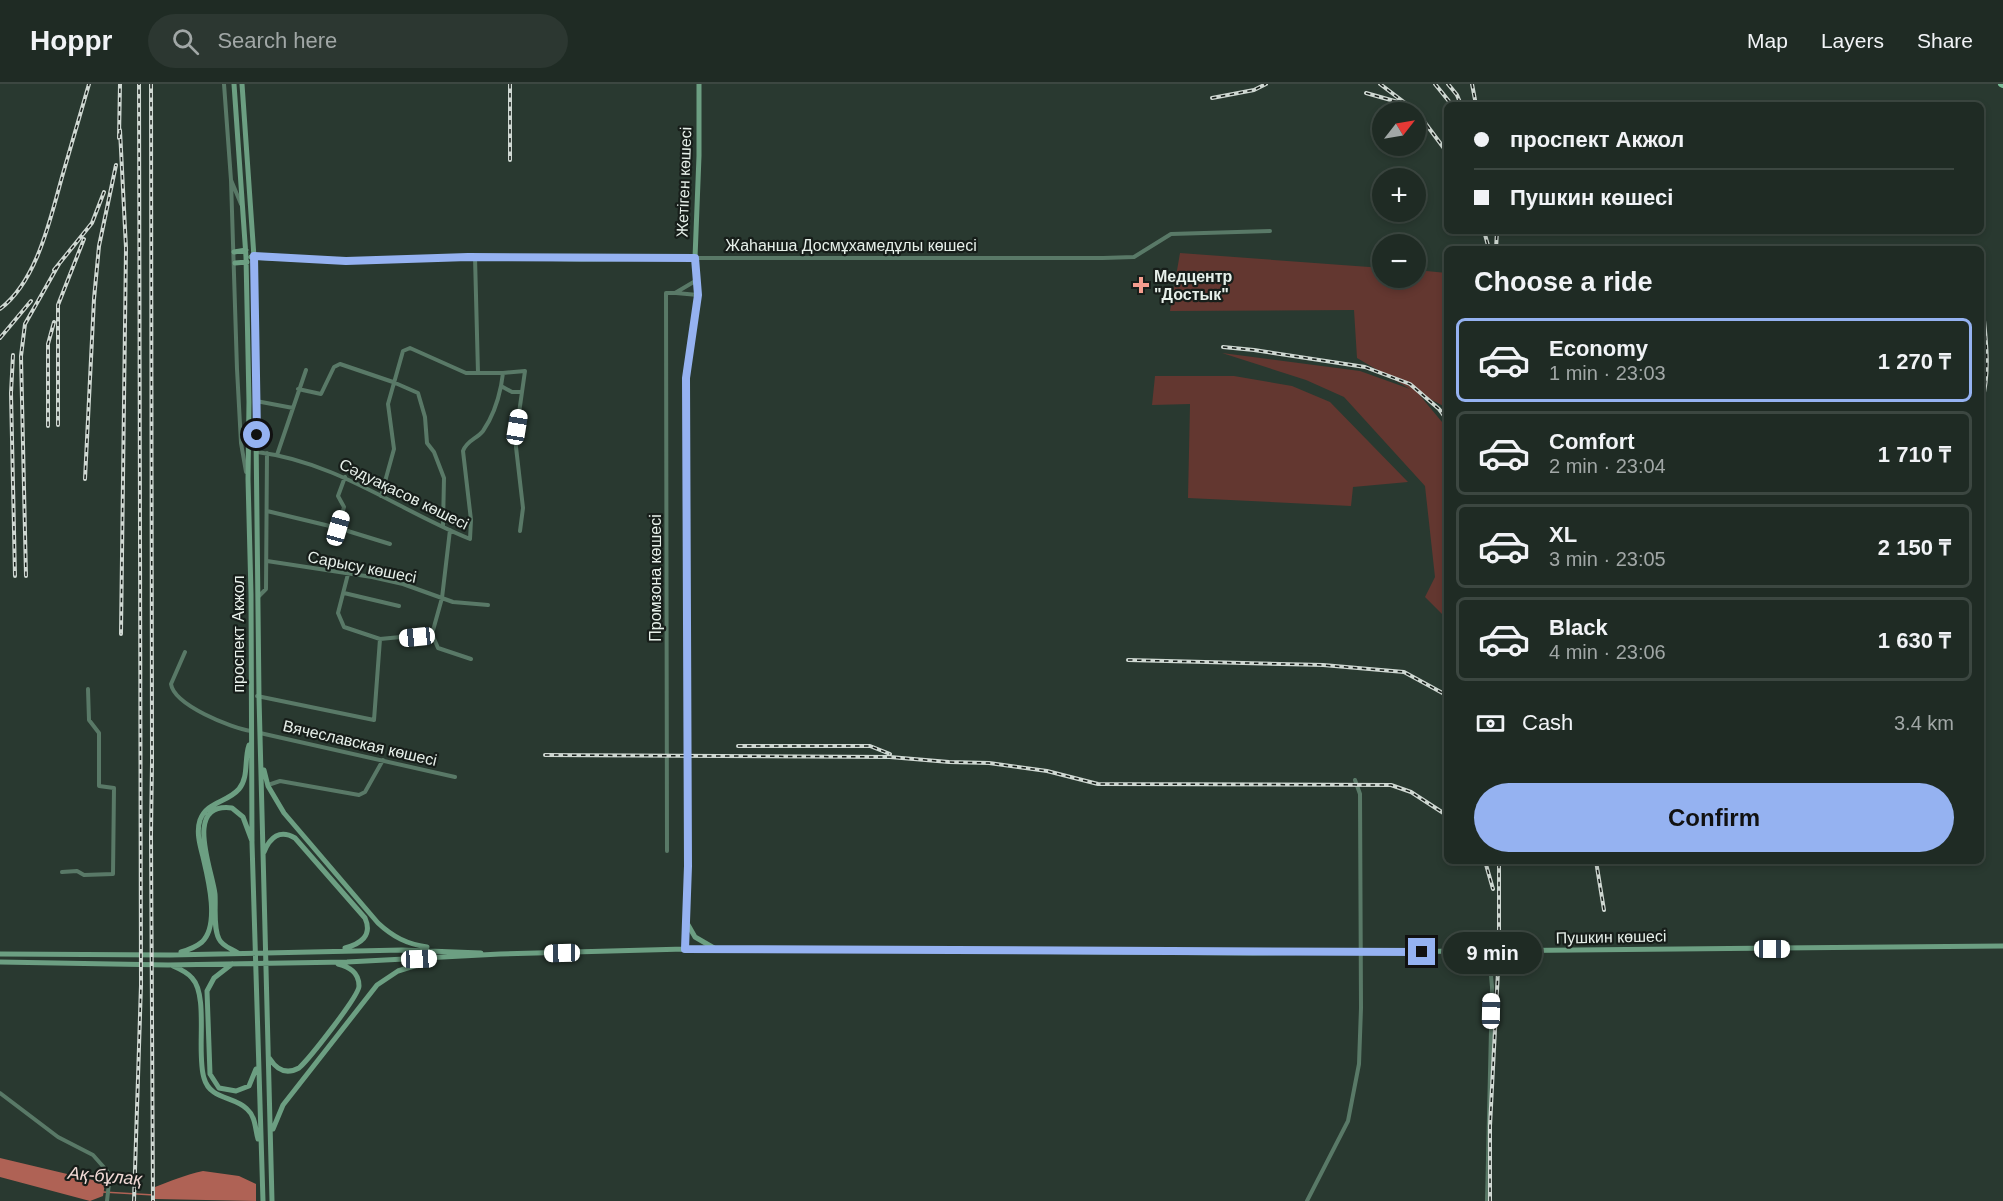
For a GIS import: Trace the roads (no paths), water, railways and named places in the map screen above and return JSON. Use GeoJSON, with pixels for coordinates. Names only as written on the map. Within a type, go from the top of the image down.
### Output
{"type":"FeatureCollection","features":[{"type":"Feature","properties":{"kind":"main road","name":"проспект Акжол"},"geometry":{"type":"LineString","coordinates":[[234,84],[246,256],[252,843],[263,1201]]}},
{"type":"Feature","properties":{"kind":"main road","name":"проспект Акжол"},"geometry":{"type":"LineString","coordinates":[[242,84],[254,256],[259,697],[272,1201]]}},
{"type":"Feature","properties":{"kind":"main road","name":"Жетіген көшесі"},"geometry":{"type":"LineString","coordinates":[[685,949],[686,378],[698,295],[695,258],[699,84]]}},
{"type":"Feature","properties":{"kind":"main road"},"geometry":{"type":"LineString","coordinates":[[234,252],[246,256]]}},
{"type":"Feature","properties":{"kind":"main road","name":"Жаһанша Досмұхамедұлы көшесі"},"geometry":{"type":"LineString","coordinates":[[246,256],[346,261],[475,257],[695,258]]}},
{"type":"Feature","properties":{"kind":"main road"},"geometry":{"type":"LineString","coordinates":[[235,263],[246,256]]}},
{"type":"Feature","properties":{"kind":"main road"},"geometry":{"type":"LineString","coordinates":[[173,955],[202,941],[208,932],[211,923],[210,887],[199,838],[200,823],[207,809],[240,788],[244,780],[247,751],[251,741]]}},
{"type":"Feature","properties":{"kind":"main road"},"geometry":{"type":"LineString","coordinates":[[261,756],[268,786],[284,813],[383,928],[409,944],[437,950]]}},
{"type":"Feature","properties":{"kind":"main road"},"geometry":{"type":"LineString","coordinates":[[238,953],[226,946],[218,937],[213,885],[203,836],[207,819],[217,809],[232,808],[243,818],[252,843]]}},
{"type":"Feature","properties":{"kind":"main road"},"geometry":{"type":"LineString","coordinates":[[263,855],[267,844],[276,835],[289,835],[295,838],[365,918],[368,929],[363,940],[359,944],[338,950]]}},
{"type":"Feature","properties":{"kind":"main road"},"geometry":{"type":"LineString","coordinates":[[686,922],[699,940],[718,950]]}},
{"type":"Feature","properties":{"kind":"main road","name":"Пушкин көшесі"},"geometry":{"type":"LineString","coordinates":[[500,954],[685,949],[1489,952],[2003,946]]}},
{"type":"Feature","properties":{"kind":"main road"},"geometry":{"type":"LineString","coordinates":[[0,954],[173,955],[338,950],[437,950],[500,954]]}},
{"type":"Feature","properties":{"kind":"main road"},"geometry":{"type":"LineString","coordinates":[[0,962],[247,964],[436,959],[500,954]]}},
{"type":"Feature","properties":{"kind":"main road"},"geometry":{"type":"LineString","coordinates":[[272,1148],[273,1130],[279,1111],[377,985],[404,969],[436,959]]}},
{"type":"Feature","properties":{"kind":"main road"},"geometry":{"type":"LineString","coordinates":[[270,1059],[274,1066],[283,1072],[298,1068],[357,993],[359,986],[354,971],[331,962]]}},
{"type":"Feature","properties":{"kind":"main road"},"geometry":{"type":"LineString","coordinates":[[232,964],[216,976],[207,991],[210,1074],[219,1088],[230,1092],[241,1090],[249,1086],[257,1059]]}},
{"type":"Feature","properties":{"kind":"main road"},"geometry":{"type":"LineString","coordinates":[[170,965],[192,978],[199,993],[205,1081],[215,1093],[249,1111],[255,1123],[260,1145]]}},
{"type":"Feature","properties":{"kind":"street"},"geometry":{"type":"LineString","coordinates":[[224,84],[235,263],[241,442],[248,479]]}},
{"type":"Feature","properties":{"kind":"street"},"geometry":{"type":"LineString","coordinates":[[231,180],[244,211]]}},
{"type":"Feature","properties":{"kind":"street","name":"Жаһанша Досмұхамедұлы көшесі"},"geometry":{"type":"LineString","coordinates":[[695,258],[1134,257],[1171,234],[1270,231]]}},
{"type":"Feature","properties":{"kind":"street"},"geometry":{"type":"LineString","coordinates":[[475,257],[478,373]]}},
{"type":"Feature","properties":{"kind":"street"},"geometry":{"type":"LineString","coordinates":[[675,293],[697,280]]}},
{"type":"Feature","properties":{"kind":"street"},"geometry":{"type":"LineString","coordinates":[[675,293],[698,295]]}},
{"type":"Feature","properties":{"kind":"street","name":"Промзона көшесі"},"geometry":{"type":"LineString","coordinates":[[667,851],[666,294],[675,293]]}},
{"type":"Feature","properties":{"kind":"street"},"geometry":{"type":"LineString","coordinates":[[381,496],[394,455],[388,410],[393,382],[406,348],[466,373],[525,371],[516,447],[523,508],[519,531]]}},
{"type":"Feature","properties":{"kind":"street"},"geometry":{"type":"LineString","coordinates":[[298,389],[321,394],[334,367],[340,364],[418,393],[425,417],[427,443],[437,459],[444,478],[443,526]]}},
{"type":"Feature","properties":{"kind":"street"},"geometry":{"type":"LineString","coordinates":[[277,455],[306,370]]}},
{"type":"Feature","properties":{"kind":"street"},"geometry":{"type":"LineString","coordinates":[[503,373],[501,386],[512,392],[522,392]]}},
{"type":"Feature","properties":{"kind":"street","name":"Сәдуақасов көшесі"},"geometry":{"type":"LineString","coordinates":[[257,452],[277,455],[345,477],[470,539],[471,520],[463,451],[468,442],[484,429],[498,399],[501,386]]}},
{"type":"Feature","properties":{"kind":"street"},"geometry":{"type":"LineString","coordinates":[[256,402],[293,408]]}},
{"type":"Feature","properties":{"kind":"street"},"geometry":{"type":"LineString","coordinates":[[258,596],[266,589],[267,453]]}},
{"type":"Feature","properties":{"kind":"street"},"geometry":{"type":"LineString","coordinates":[[338,528],[344,507],[338,496],[345,477]]}},
{"type":"Feature","properties":{"kind":"street"},"geometry":{"type":"LineString","coordinates":[[267,511],[338,528],[390,544]]}},
{"type":"Feature","properties":{"kind":"street"},"geometry":{"type":"LineString","coordinates":[[450,530],[442,598],[432,634],[438,648],[471,659]]}},
{"type":"Feature","properties":{"kind":"street","name":"Сарысу көшесі"},"geometry":{"type":"LineString","coordinates":[[267,561],[403,584],[453,602],[488,604]]}},
{"type":"Feature","properties":{"kind":"street"},"geometry":{"type":"LineString","coordinates":[[348,574],[338,613],[344,627],[380,639],[432,634]]}},
{"type":"Feature","properties":{"kind":"street"},"geometry":{"type":"LineString","coordinates":[[344,593],[399,606]]}},
{"type":"Feature","properties":{"kind":"street"},"geometry":{"type":"LineString","coordinates":[[252,695],[374,720],[380,639]]}},
{"type":"Feature","properties":{"kind":"street"},"geometry":{"type":"LineString","coordinates":[[185,652],[171,684],[176,696],[220,723],[251,731]]}},
{"type":"Feature","properties":{"kind":"street"},"geometry":{"type":"LineString","coordinates":[[62,872],[113,874],[114,788],[99,786],[99,732],[89,720],[88,689]]}},
{"type":"Feature","properties":{"kind":"street","name":"Вячеславская көшесі"},"geometry":{"type":"LineString","coordinates":[[260,733],[455,777]]}},
{"type":"Feature","properties":{"kind":"street"},"geometry":{"type":"LineString","coordinates":[[268,786],[280,781],[359,795],[365,792],[383,760]]}},
{"type":"Feature","properties":{"kind":"street"},"geometry":{"type":"LineString","coordinates":[[1307,1201],[1348,1121],[1359,1064],[1360,794],[1355,780]]}},
{"type":"Feature","properties":{"kind":"street"},"geometry":{"type":"LineString","coordinates":[[1487,1201],[1492,987],[1489,952]]}},
{"type":"Feature","properties":{"kind":"street"},"geometry":{"type":"LineString","coordinates":[[0,1093],[58,1137],[93,1155],[108,1172],[107,1201]]}},
{"type":"Feature","properties":{"kind":"waterway","name":"Ақ-бұлақ"},"geometry":{"type":"LineString","coordinates":[[103,1192],[154,1195]]}},
{"type":"Feature","properties":{"kind":"railway"},"geometry":{"type":"LineString","coordinates":[[0,309],[24,283],[40,249],[89,84]]}},
{"type":"Feature","properties":{"kind":"railway"},"geometry":{"type":"LineString","coordinates":[[119,138],[120,84]]}},
{"type":"Feature","properties":{"kind":"railway"},"geometry":{"type":"LineString","coordinates":[[134,1201],[141,985],[139,84]]}},
{"type":"Feature","properties":{"kind":"railway"},"geometry":{"type":"LineString","coordinates":[[151,84],[153,1201]]}},
{"type":"Feature","properties":{"kind":"railway"},"geometry":{"type":"LineString","coordinates":[[510,84],[510,160]]}},
{"type":"Feature","properties":{"kind":"railway"},"geometry":{"type":"LineString","coordinates":[[1212,98],[1254,90],[1266,84]]}},
{"type":"Feature","properties":{"kind":"railway"},"geometry":{"type":"LineString","coordinates":[[1380,84],[1417,112],[1444,148]]}},
{"type":"Feature","properties":{"kind":"railway"},"geometry":{"type":"LineString","coordinates":[[1435,84],[1450,102]]}},
{"type":"Feature","properties":{"kind":"railway"},"geometry":{"type":"LineString","coordinates":[[1448,84],[1460,102]]}},
{"type":"Feature","properties":{"kind":"railway"},"geometry":{"type":"LineString","coordinates":[[1472,84],[1475,102]]}},
{"type":"Feature","properties":{"kind":"railway"},"geometry":{"type":"LineString","coordinates":[[1366,93],[1398,102]]}},
{"type":"Feature","properties":{"kind":"railway"},"geometry":{"type":"LineString","coordinates":[[120,130],[126,248],[121,634]]}},
{"type":"Feature","properties":{"kind":"railway"},"geometry":{"type":"LineString","coordinates":[[85,479],[94,299],[99,246],[116,165]]}},
{"type":"Feature","properties":{"kind":"railway"},"geometry":{"type":"LineString","coordinates":[[54,270],[92,223],[104,192]]}},
{"type":"Feature","properties":{"kind":"railway"},"geometry":{"type":"LineString","coordinates":[[1485,234],[1488,246]]}},
{"type":"Feature","properties":{"kind":"railway"},"geometry":{"type":"LineString","coordinates":[[1496,246],[1497,234]]}},
{"type":"Feature","properties":{"kind":"railway"},"geometry":{"type":"LineString","coordinates":[[58,425],[58,305],[84,239]]}},
{"type":"Feature","properties":{"kind":"railway"},"geometry":{"type":"LineString","coordinates":[[26,576],[21,356],[25,324],[59,264]]}},
{"type":"Feature","properties":{"kind":"railway"},"geometry":{"type":"LineString","coordinates":[[0,338],[31,301]]}},
{"type":"Feature","properties":{"kind":"railway"},"geometry":{"type":"LineString","coordinates":[[1984,319],[1987,364],[1984,393]]}},
{"type":"Feature","properties":{"kind":"railway"},"geometry":{"type":"LineString","coordinates":[[48,426],[48,344],[54,322]]}},
{"type":"Feature","properties":{"kind":"railway"},"geometry":{"type":"LineString","coordinates":[[1223,347],[1365,367],[1410,384],[1444,416]]}},
{"type":"Feature","properties":{"kind":"railway"},"geometry":{"type":"LineString","coordinates":[[13,355],[11,393],[15,576]]}},
{"type":"Feature","properties":{"kind":"railway"},"geometry":{"type":"LineString","coordinates":[[1128,660],[1323,665],[1404,672],[1444,694]]}},
{"type":"Feature","properties":{"kind":"railway"},"geometry":{"type":"LineString","coordinates":[[738,746],[870,746],[890,754]]}},
{"type":"Feature","properties":{"kind":"railway"},"geometry":{"type":"LineString","coordinates":[[545,755],[890,757],[989,763],[1047,771],[1098,784],[1391,785],[1411,792],[1444,813]]}},
{"type":"Feature","properties":{"kind":"railway"},"geometry":{"type":"LineString","coordinates":[[1486,864],[1493,889]]}},
{"type":"Feature","properties":{"kind":"railway"},"geometry":{"type":"LineString","coordinates":[[1490,1201],[1490,1126],[1499,952],[1499,864]]}},
{"type":"Feature","properties":{"kind":"railway"},"geometry":{"type":"LineString","coordinates":[[1596,864],[1604,910]]}},
{"type":"Feature","properties":{"kind":"place","name":"Медцентр \"Достык\""},"geometry":{"type":"Point","coordinates":[1141,285]}}]}
